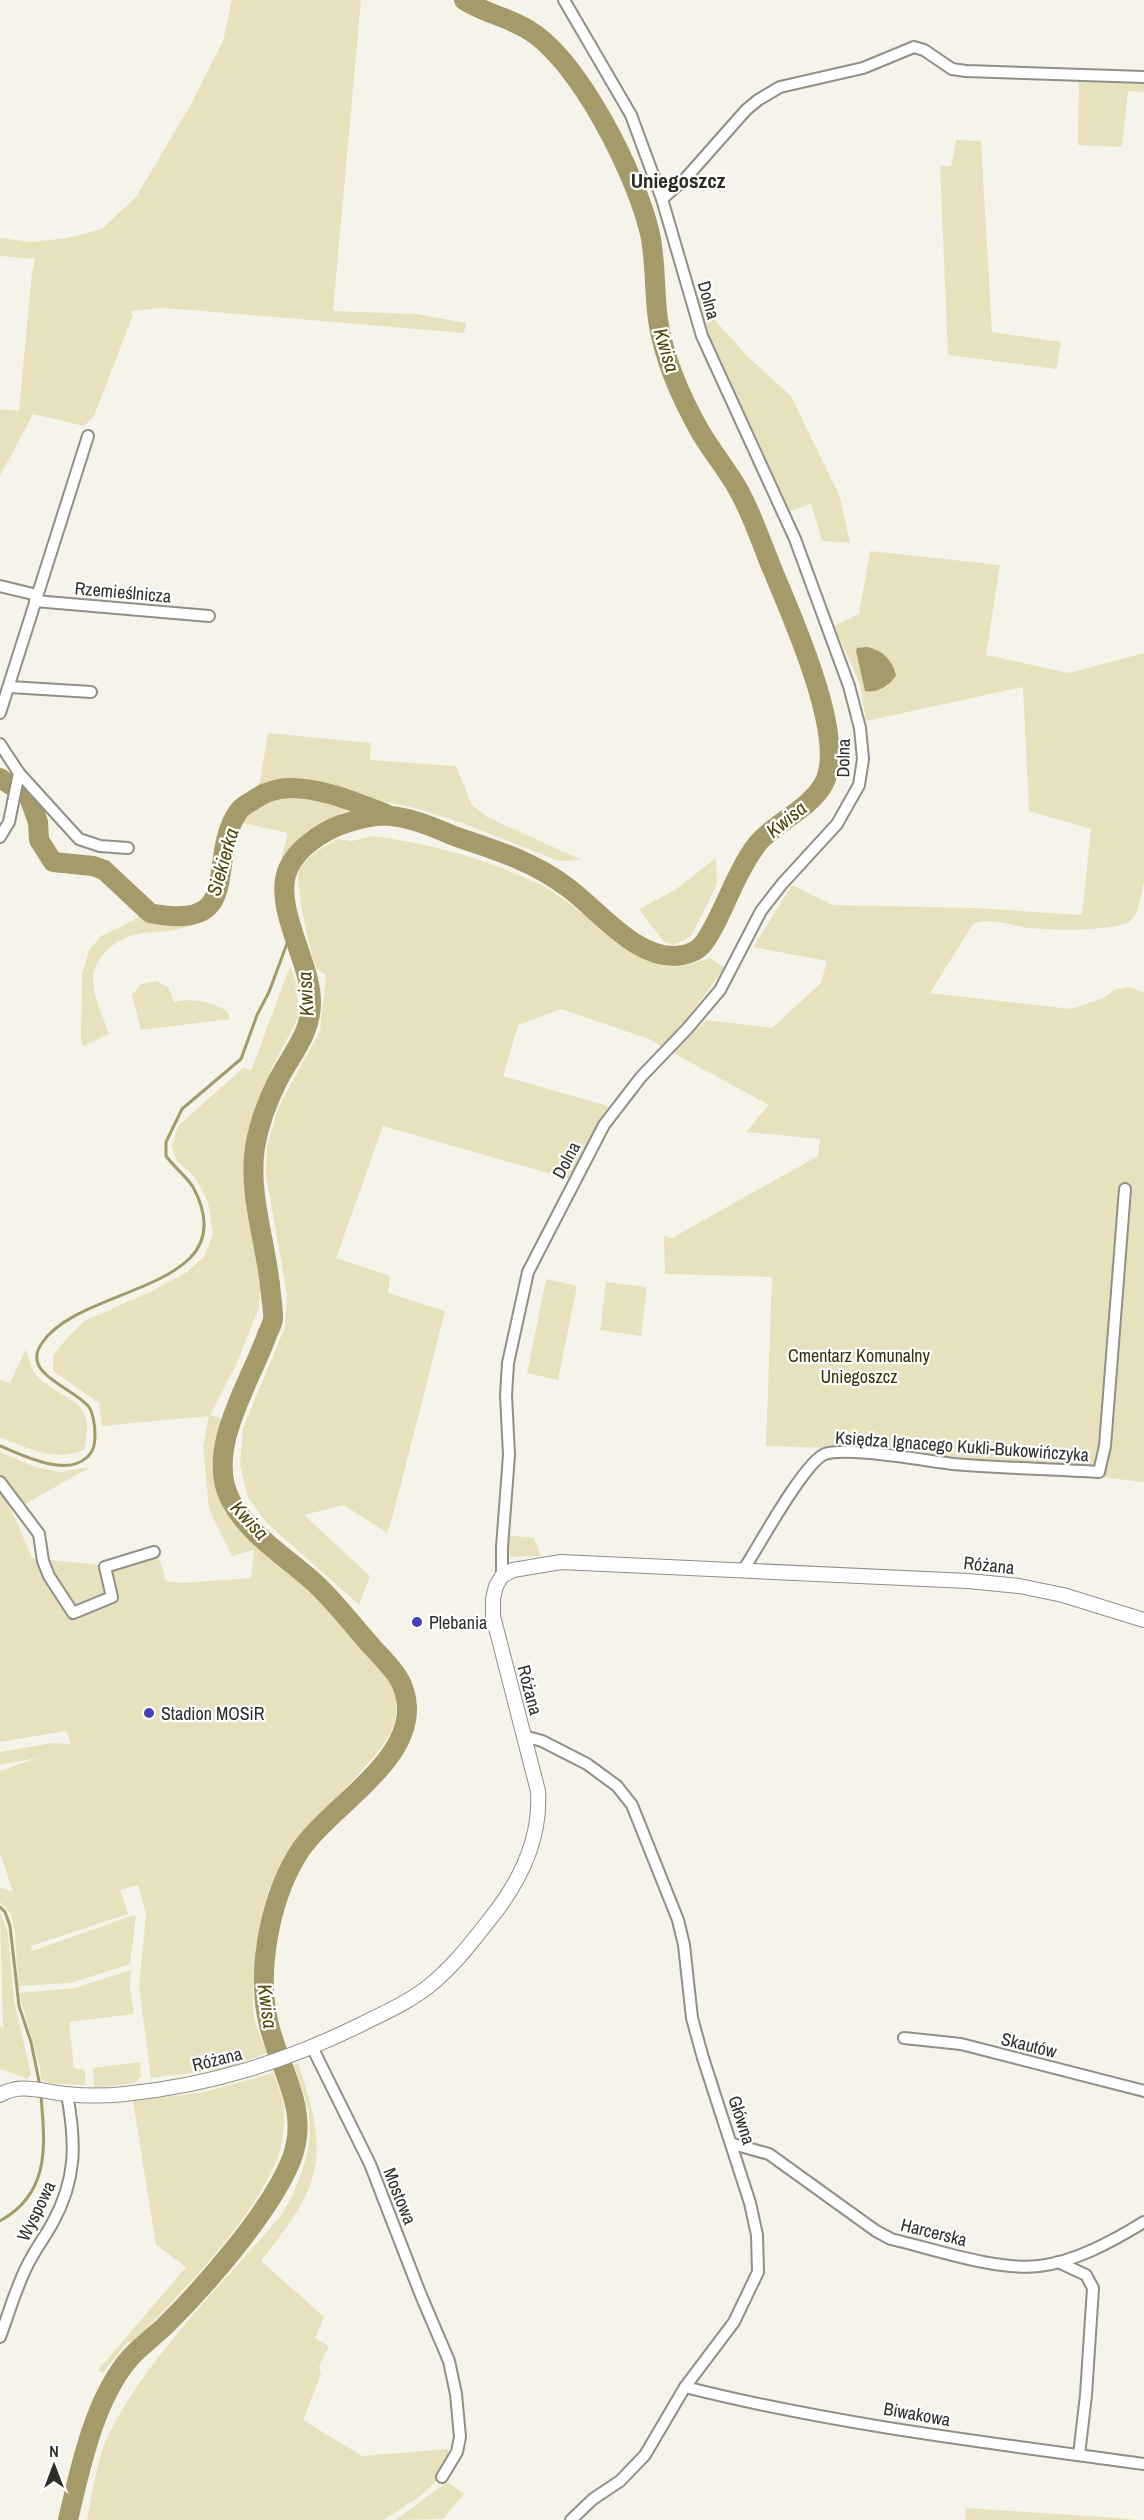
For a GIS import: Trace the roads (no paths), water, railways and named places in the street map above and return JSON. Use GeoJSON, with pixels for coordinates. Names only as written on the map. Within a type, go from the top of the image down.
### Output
{"type":"FeatureCollection","features":[{"type":"Feature","properties":{"kind":"street","name":"Dolna"},"geometry":{"type":"LineString","coordinates":[[502,1576],[508,1455],[506,1395],[508,1363],[528,1272],[604,1125],[641,1077],[720,990],[761,911],[782,884],[837,824],[859,785],[862,759],[860,728],[845,675],[795,539],[702,336],[662,199],[631,115],[564,0]]}},
{"type":"Feature","properties":{"kind":"street"},"geometry":{"type":"LineString","coordinates":[[662,199],[685,179],[746,110],[768,93],[800,81],[862,68],[907,48],[920,48],[952,69],[966,72],[1144,77]]}},
{"type":"Feature","properties":{"kind":"street"},"geometry":{"type":"LineString","coordinates":[[0,713],[88,436]]}},
{"type":"Feature","properties":{"kind":"street","name":"Rzemieślnicza"},"geometry":{"type":"LineString","coordinates":[[0,586],[36,598],[209,616]]}},
{"type":"Feature","properties":{"kind":"street"},"geometry":{"type":"LineString","coordinates":[[10,687],[92,692]]}},
{"type":"Feature","properties":{"kind":"street"},"geometry":{"type":"LineString","coordinates":[[0,744],[18,777],[79,839],[100,846],[128,848]]}},
{"type":"Feature","properties":{"kind":"street"},"geometry":{"type":"LineString","coordinates":[[0,837],[9,822],[18,777]]}},
{"type":"Feature","properties":{"kind":"street","name":"Księdza Ignacego Kukli-Bukowińczyka"},"geometry":{"type":"LineString","coordinates":[[744,1569],[798,1480],[813,1461],[825,1454],[855,1453],[954,1464],[1100,1472],[1105,1446],[1125,1189]]}},
{"type":"Feature","properties":{"kind":"street"},"geometry":{"type":"LineString","coordinates":[[0,1482],[39,1534],[43,1561],[49,1576],[73,1613],[112,1597],[105,1567],[154,1552]]}},
{"type":"Feature","properties":{"kind":"street","name":"Różana"},"geometry":{"type":"LineString","coordinates":[[4,2092],[27,2088],[67,2094],[104,2095],[156,2090],[226,2077],[306,2050],[393,2009],[432,1984],[467,1948],[501,1906],[522,1870],[537,1830],[539,1810],[537,1791],[493,1616],[496,1586],[502,1576],[522,1567],[561,1562],[923,1578],[1019,1586],[1063,1595],[1144,1620]]}},
{"type":"Feature","properties":{"kind":"street","name":"Główna"},"geometry":{"type":"LineString","coordinates":[[524,1736],[542,1742],[586,1764],[617,1786],[632,1805],[678,1920],[684,1945],[692,2018],[703,2058],[733,2144],[757,2235],[758,2272],[735,2322],[686,2387],[645,2455],[620,2481],[593,2499],[571,2520]]}},
{"type":"Feature","properties":{"kind":"street","name":"Skautów"},"geometry":{"type":"LineString","coordinates":[[904,2038],[961,2044],[1144,2091]]}},
{"type":"Feature","properties":{"kind":"street","name":"Mostowa"},"geometry":{"type":"LineString","coordinates":[[306,2050],[369,2164],[449,2361],[456,2394],[460,2437],[457,2452],[442,2477]]}},
{"type":"Feature","properties":{"kind":"street","name":"Wyspowa"},"geometry":{"type":"LineString","coordinates":[[0,2337],[15,2292],[28,2264],[53,2222],[68,2187],[74,2155],[67,2094]]}},
{"type":"Feature","properties":{"kind":"street","name":"Harcerska"},"geometry":{"type":"LineString","coordinates":[[733,2144],[769,2154],[876,2232],[891,2239],[1000,2265],[1040,2266],[1058,2262],[1128,2232],[1144,2222]]}},
{"type":"Feature","properties":{"kind":"street"},"geometry":{"type":"LineString","coordinates":[[1058,2262],[1086,2275],[1093,2288],[1086,2395],[1079,2455]]}},
{"type":"Feature","properties":{"kind":"street","name":"Biwakowa"},"geometry":{"type":"LineString","coordinates":[[686,2387],[822,2415],[954,2438],[1144,2464]]}},
{"type":"Feature","properties":{"kind":"waterway","name":"Kwisa"},"geometry":{"type":"LineString","coordinates":[[68,2520],[97,2415],[117,2376],[133,2354],[183,2308],[219,2268],[270,2200],[292,2158],[297,2140],[296,2107],[274,2042],[265,2005],[265,1962],[272,1917],[296,1857],[325,1822],[380,1768],[394,1749],[404,1729],[407,1707],[401,1682],[392,1668],[324,1592],[247,1524],[230,1499],[224,1480],[223,1459],[226,1438],[241,1395],[273,1319],[268,1268],[255,1199],[253,1164],[255,1147],[270,1097],[304,1035],[310,1014],[310,988],[285,900],[284,884],[288,869],[303,848],[333,828],[372,817],[399,817],[425,824],[541,870],[567,887],[635,944],[667,956],[683,955],[695,951],[704,943],[753,850],[765,836],[817,794],[823,785],[829,765],[829,740],[815,679],[753,520],[735,484],[694,420],[669,364],[658,320],[650,234],[633,182],[619,152],[585,92],[547,44],[527,29],[464,0]]}},
{"type":"Feature","properties":{"kind":"waterway","name":"Siekierka"},"geometry":{"type":"LineString","coordinates":[[0,778],[29,797],[38,822],[39,840],[53,862],[93,866],[104,870],[150,913],[180,916],[200,912],[212,902],[218,888],[229,831],[239,810],[261,796],[280,789],[314,790],[384,813]]}},
{"type":"Feature","properties":{"kind":"waterway"},"geometry":{"type":"LineString","coordinates":[[0,1446],[31,1459],[55,1465],[77,1463],[91,1453],[95,1434],[94,1420],[89,1407],[43,1372],[38,1363],[37,1354],[42,1343],[62,1324],[90,1308],[153,1282],[180,1267],[199,1247],[204,1221],[193,1187],[166,1156],[166,1142],[182,1109],[241,1059],[292,930]]}},
{"type":"Feature","properties":{"kind":"waterway"},"geometry":{"type":"LineString","coordinates":[[0,1907],[5,1912],[10,1926],[19,2006],[31,2042],[40,2086]]}},
{"type":"Feature","properties":{"kind":"waterway"},"geometry":{"type":"LineString","coordinates":[[0,2221],[17,2210],[36,2182],[43,2149],[41,2096]]}},
{"type":"Feature","properties":{"kind":"place","name":"Plebania"},"geometry":{"type":"Point","coordinates":[417,1622]}},
{"type":"Feature","properties":{"kind":"place","name":"Stadion MOSiR"},"geometry":{"type":"Point","coordinates":[149,1713]}},
{"type":"Feature","properties":{"kind":"district","name":"Uniegoszcz"},"geometry":{"type":"Point","coordinates":[678,180]}},
{"type":"Feature","properties":{"kind":"park label","name":"Cmentarz Komunalny Uniegoszcz"},"geometry":{"type":"Point","coordinates":[859,1365]}}]}
